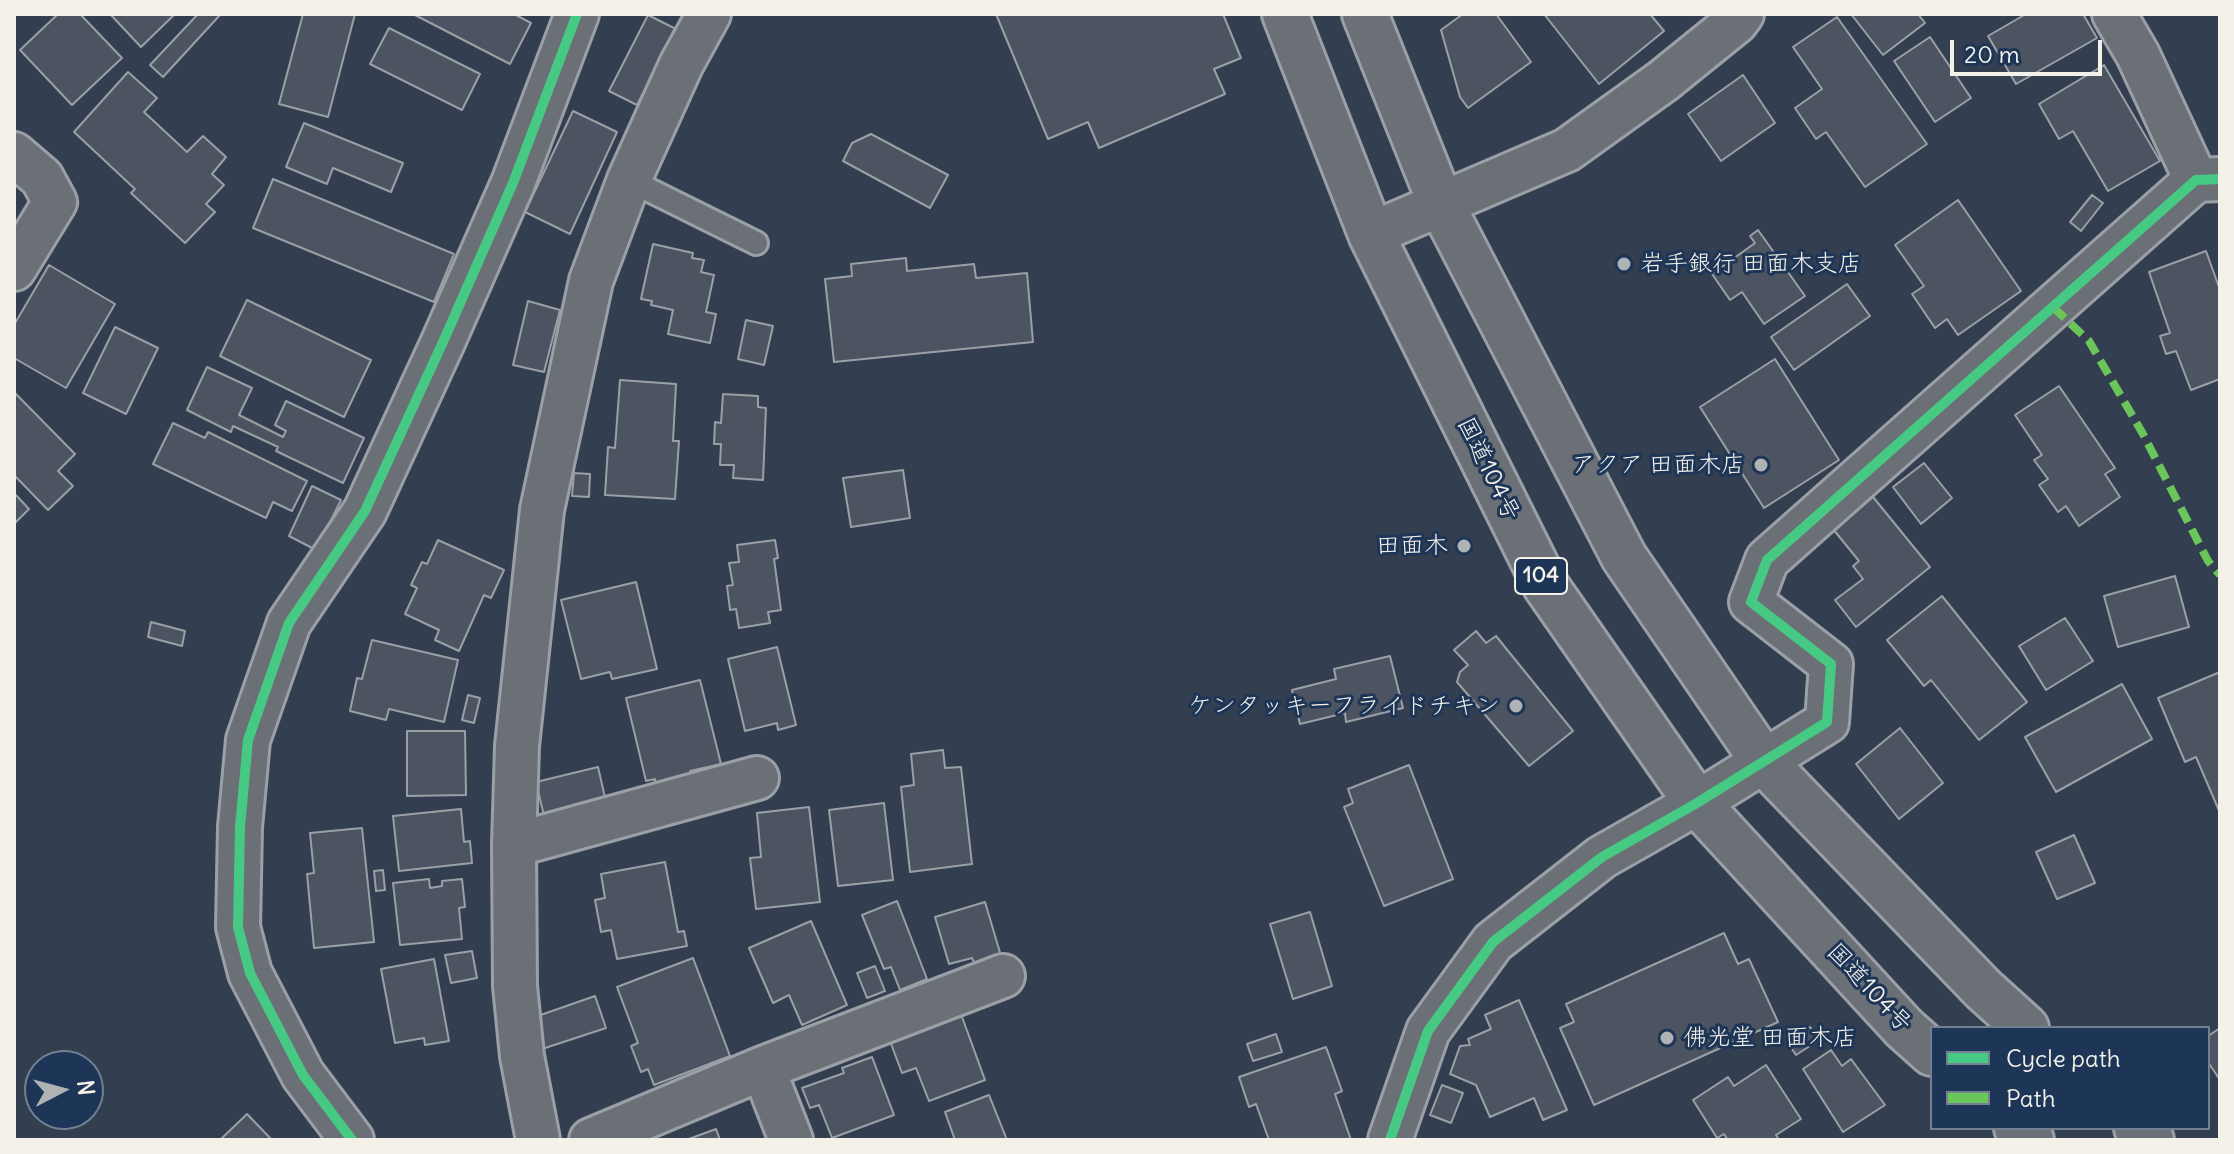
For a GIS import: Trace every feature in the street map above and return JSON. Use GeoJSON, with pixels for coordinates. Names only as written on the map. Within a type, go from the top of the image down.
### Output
{"type":"FeatureCollection","features":[{"type":"Feature","properties":{"kind":"highway","name":"国道104号"},"geometry":{"type":"LineString","coordinates":[[1285,14],[1371,234],[1546,586],[1697,803],[1904,1028],[1930,1051]]}},
{"type":"Feature","properties":{"kind":"highway"},"geometry":{"type":"LineString","coordinates":[[1365,14],[1441,204],[1624,557],[1764,762],[1983,989],[2024,1026]]}},
{"type":"Feature","properties":{"kind":"street"},"geometry":{"type":"LineString","coordinates":[[352,1140],[303,1075],[250,973],[238,927],[240,827],[248,740],[289,623],[365,511],[443,342],[513,183],[577,14]]}},
{"type":"Feature","properties":{"kind":"street"},"geometry":{"type":"LineString","coordinates":[[538,1140],[522,1056],[515,986],[514,845],[517,746],[542,510],[591,281],[629,180],[681,65],[709,14]]}},
{"type":"Feature","properties":{"kind":"street"},"geometry":{"type":"LineString","coordinates":[[1371,234],[1567,150],[1663,81],[1742,14]]}},
{"type":"Feature","properties":{"kind":"street"},"geometry":{"type":"LineString","coordinates":[[1390,1140],[1428,1031],[1493,942],[1602,857],[1697,803],[1827,722],[1831,664],[1751,602],[1767,560],[2208,180],[2114,14]]}},
{"type":"Feature","properties":{"kind":"street"},"geometry":{"type":"LineString","coordinates":[[14,154],[42,178],[55,202],[14,269]]}},
{"type":"Feature","properties":{"kind":"street"},"geometry":{"type":"LineString","coordinates":[[514,845],[757,778]]}},
{"type":"Feature","properties":{"kind":"street"},"geometry":{"type":"LineString","coordinates":[[591,1140],[763,1068],[1003,976]]}},
{"type":"Feature","properties":{"kind":"street"},"geometry":{"type":"LineString","coordinates":[[763,1068],[791,1140]]}},
{"type":"Feature","properties":{"kind":"lane"},"geometry":{"type":"LineString","coordinates":[[629,180],[756,243]]}},
{"type":"Feature","properties":{"kind":"building"},"geometry":{"type":"Polygon","coordinates":[[[58,14],[80,14],[122,58],[72,105],[20,50],[58,14]]]}},
{"type":"Feature","properties":{"kind":"building"},"geometry":{"type":"Polygon","coordinates":[[[110,14],[175,14],[141,47],[110,14]]]}},
{"type":"Feature","properties":{"kind":"building"},"geometry":{"type":"Polygon","coordinates":[[[198,14],[220,15],[163,77],[150,65],[198,14]]]}},
{"type":"Feature","properties":{"kind":"building"},"geometry":{"type":"Polygon","coordinates":[[[303,14],[355,14],[328,117],[279,104],[303,14]]]}},
{"type":"Feature","properties":{"kind":"building"},"geometry":{"type":"Polygon","coordinates":[[[413,14],[514,14],[531,23],[510,64],[413,14]]]}},
{"type":"Feature","properties":{"kind":"building"},"geometry":{"type":"Polygon","coordinates":[[[996,14],[1223,14],[1241,58],[1214,69],[1225,94],[1099,148],[1088,122],[1048,139],[996,14]]]}},
{"type":"Feature","properties":{"kind":"building"},"geometry":{"type":"Polygon","coordinates":[[[1463,14],[1496,14],[1531,62],[1468,108],[1460,97],[1441,30],[1463,14]]]}},
{"type":"Feature","properties":{"kind":"building"},"geometry":{"type":"Polygon","coordinates":[[[1544,14],[1650,14],[1664,31],[1599,84],[1544,14]]]}},
{"type":"Feature","properties":{"kind":"building"},"geometry":{"type":"Polygon","coordinates":[[[1851,14],[1918,14],[1925,23],[1883,55],[1851,14]]]}},
{"type":"Feature","properties":{"kind":"building"},"geometry":{"type":"Polygon","coordinates":[[[2026,14],[2083,14],[2097,38],[2016,84],[1988,36],[2026,14]]]}},
{"type":"Feature","properties":{"kind":"building"},"geometry":{"type":"Polygon","coordinates":[[[648,15],[676,29],[637,105],[609,91],[648,15]]]}},
{"type":"Feature","properties":{"kind":"building"},"geometry":{"type":"Polygon","coordinates":[[[1837,17],[1927,144],[1865,187],[1826,132],[1816,139],[1795,108],[1822,89],[1793,47],[1837,17]]]}},
{"type":"Feature","properties":{"kind":"building"},"geometry":{"type":"Polygon","coordinates":[[[389,28],[480,74],[462,110],[370,64],[389,28]]]}},
{"type":"Feature","properties":{"kind":"building"},"geometry":{"type":"Polygon","coordinates":[[[1930,37],[1971,98],[1935,122],[1894,61],[1930,37]]]}},
{"type":"Feature","properties":{"kind":"building"},"geometry":{"type":"Polygon","coordinates":[[[2104,65],[2160,161],[2108,191],[2073,131],[2059,139],[2039,104],[2104,65]]]}},
{"type":"Feature","properties":{"kind":"building"},"geometry":{"type":"Polygon","coordinates":[[[128,72],[157,98],[144,112],[187,152],[203,136],[226,157],[212,174],[224,185],[206,204],[215,212],[185,243],[131,193],[135,189],[74,132],[128,72]]]}},
{"type":"Feature","properties":{"kind":"building"},"geometry":{"type":"Polygon","coordinates":[[[1743,75],[1775,123],[1721,161],[1688,114],[1743,75]]]}},
{"type":"Feature","properties":{"kind":"building"},"geometry":{"type":"Polygon","coordinates":[[[573,111],[617,132],[570,234],[525,212],[573,111]]]}},
{"type":"Feature","properties":{"kind":"building"},"geometry":{"type":"Polygon","coordinates":[[[304,123],[403,163],[391,192],[333,168],[327,184],[286,167],[304,123]]]}},
{"type":"Feature","properties":{"kind":"building"},"geometry":{"type":"Polygon","coordinates":[[[871,134],[948,175],[930,208],[843,161],[852,143],[871,134]]]}},
{"type":"Feature","properties":{"kind":"building"},"geometry":{"type":"Polygon","coordinates":[[[273,179],[454,254],[434,302],[253,228],[273,179]]]}},
{"type":"Feature","properties":{"kind":"building"},"geometry":{"type":"Polygon","coordinates":[[[2092,195],[2103,203],[2081,231],[2070,222],[2092,195]]]}},
{"type":"Feature","properties":{"kind":"building"},"geometry":{"type":"Polygon","coordinates":[[[1958,200],[2021,291],[1958,335],[1947,319],[1935,328],[1912,294],[1924,286],[1895,245],[1958,200]]]}},
{"type":"Feature","properties":{"kind":"building"},"geometry":{"type":"Polygon","coordinates":[[[1758,230],[1805,296],[1764,324],[1742,292],[1730,300],[1712,274],[1755,243],[1750,236],[1758,230]]]}},
{"type":"Feature","properties":{"kind":"building"},"geometry":{"type":"Polygon","coordinates":[[[653,244],[693,253],[692,258],[704,260],[701,272],[714,275],[706,312],[716,314],[710,343],[668,334],[673,310],[651,305],[652,301],[641,299],[653,244]]]}},
{"type":"Feature","properties":{"kind":"building"},"geometry":{"type":"Polygon","coordinates":[[[2206,251],[2220,290],[2220,379],[2191,390],[2176,351],[2166,354],[2160,336],[2170,333],[2149,272],[2206,251]]]}},
{"type":"Feature","properties":{"kind":"building"},"geometry":{"type":"Polygon","coordinates":[[[906,258],[907,271],[974,264],[976,278],[1027,273],[1033,342],[834,362],[825,279],[852,276],[851,264],[906,258]]]}},
{"type":"Feature","properties":{"kind":"building"},"geometry":{"type":"Polygon","coordinates":[[[49,265],[115,304],[66,388],[14,358],[14,325],[49,265]]]}},
{"type":"Feature","properties":{"kind":"building"},"geometry":{"type":"Polygon","coordinates":[[[1847,284],[1870,316],[1794,370],[1771,337],[1847,284]]]}},
{"type":"Feature","properties":{"kind":"building"},"geometry":{"type":"Polygon","coordinates":[[[247,300],[371,360],[344,417],[220,356],[247,300]]]}},
{"type":"Feature","properties":{"kind":"building"},"geometry":{"type":"Polygon","coordinates":[[[528,301],[560,310],[544,372],[513,365],[528,301]]]}},
{"type":"Feature","properties":{"kind":"building"},"geometry":{"type":"Polygon","coordinates":[[[746,320],[773,326],[764,365],[738,359],[746,320]]]}},
{"type":"Feature","properties":{"kind":"building"},"geometry":{"type":"Polygon","coordinates":[[[115,327],[158,348],[126,414],[83,393],[115,327]]]}},
{"type":"Feature","properties":{"kind":"building"},"geometry":{"type":"Polygon","coordinates":[[[1775,359],[1839,460],[1764,508],[1700,407],[1775,359]]]}},
{"type":"Feature","properties":{"kind":"building"},"geometry":{"type":"Polygon","coordinates":[[[207,367],[252,388],[239,415],[283,437],[286,431],[275,425],[286,401],[364,438],[343,483],[276,451],[278,447],[233,426],[231,432],[187,410],[207,367]]]}},
{"type":"Feature","properties":{"kind":"building"},"geometry":{"type":"Polygon","coordinates":[[[620,380],[676,384],[673,441],[679,441],[675,499],[605,495],[608,447],[615,448],[620,380]]]}},
{"type":"Feature","properties":{"kind":"building"},"geometry":{"type":"Polygon","coordinates":[[[2059,386],[2115,468],[2105,474],[2120,497],[2079,526],[2066,506],[2058,512],[2039,485],[2048,479],[2034,460],[2042,455],[2015,415],[2059,386]]]}},
{"type":"Feature","properties":{"kind":"building"},"geometry":{"type":"Polygon","coordinates":[[[14,392],[75,454],[58,471],[73,486],[48,510],[14,475],[14,392]]]}},
{"type":"Feature","properties":{"kind":"building"},"geometry":{"type":"Polygon","coordinates":[[[723,394],[758,396],[758,407],[766,408],[763,480],[733,478],[734,465],[720,465],[721,444],[714,444],[715,422],[721,423],[723,394]]]}},
{"type":"Feature","properties":{"kind":"building"},"geometry":{"type":"Polygon","coordinates":[[[173,423],[205,438],[208,432],[307,481],[292,511],[273,502],[266,518],[153,464],[173,423]]]}},
{"type":"Feature","properties":{"kind":"building"},"geometry":{"type":"Polygon","coordinates":[[[1924,463],[1952,498],[1921,524],[1893,487],[1924,463]]]}},
{"type":"Feature","properties":{"kind":"building"},"geometry":{"type":"Polygon","coordinates":[[[903,470],[910,518],[851,527],[843,478],[903,470]]]}},
{"type":"Feature","properties":{"kind":"building"},"geometry":{"type":"Polygon","coordinates":[[[574,473],[590,474],[589,497],[572,496],[574,473]]]}},
{"type":"Feature","properties":{"kind":"building"},"geometry":{"type":"Polygon","coordinates":[[[312,486],[341,500],[316,550],[289,536],[312,486]]]}},
{"type":"Feature","properties":{"kind":"building"},"geometry":{"type":"Polygon","coordinates":[[[14,493],[29,509],[14,524],[14,493]]]}},
{"type":"Feature","properties":{"kind":"building"},"geometry":{"type":"Polygon","coordinates":[[[1873,497],[1930,567],[1856,627],[1835,600],[1863,579],[1853,566],[1859,561],[1833,529],[1873,497]]]}},
{"type":"Feature","properties":{"kind":"building"},"geometry":{"type":"Polygon","coordinates":[[[438,540],[504,570],[491,598],[484,595],[459,651],[435,640],[439,630],[405,614],[417,588],[411,585],[422,562],[427,564],[438,540]]]}},
{"type":"Feature","properties":{"kind":"building"},"geometry":{"type":"Polygon","coordinates":[[[775,540],[778,558],[774,559],[781,610],[768,612],[770,623],[739,628],[736,609],[730,610],[727,586],[733,585],[729,563],[739,562],[737,545],[775,540]]]}},
{"type":"Feature","properties":{"kind":"building"},"geometry":{"type":"Polygon","coordinates":[[[2175,576],[2189,627],[2118,647],[2104,596],[2175,576]]]}},
{"type":"Feature","properties":{"kind":"building"},"geometry":{"type":"Polygon","coordinates":[[[636,582],[657,669],[612,679],[610,672],[581,679],[561,600],[636,582]]]}},
{"type":"Feature","properties":{"kind":"building"},"geometry":{"type":"Polygon","coordinates":[[[1942,596],[2027,702],[1979,740],[1931,680],[1924,686],[1887,640],[1942,596]]]}},
{"type":"Feature","properties":{"kind":"building"},"geometry":{"type":"Polygon","coordinates":[[[2065,618],[2093,661],[2046,690],[2019,646],[2065,618]]]}},
{"type":"Feature","properties":{"kind":"building"},"geometry":{"type":"Polygon","coordinates":[[[151,622],[185,631],[182,646],[148,637],[151,622]]]}},
{"type":"Feature","properties":{"kind":"building","name":"ケンタッキーフライドチキン"},"geometry":{"type":"Polygon","coordinates":[[[1476,631],[1486,643],[1496,636],[1573,731],[1529,766],[1457,682],[1460,672],[1468,665],[1454,650],[1476,631]]]}},
{"type":"Feature","properties":{"kind":"building"},"geometry":{"type":"Polygon","coordinates":[[[372,640],[458,660],[444,722],[389,709],[386,720],[350,711],[357,678],[362,679],[372,640]]]}},
{"type":"Feature","properties":{"kind":"building"},"geometry":{"type":"Polygon","coordinates":[[[777,647],[796,725],[778,730],[777,723],[745,731],[728,659],[777,647]]]}},
{"type":"Feature","properties":{"kind":"building"},"geometry":{"type":"Polygon","coordinates":[[[1390,656],[1403,708],[1346,722],[1345,713],[1300,724],[1292,690],[1336,679],[1334,669],[1390,656]]]}},
{"type":"Feature","properties":{"kind":"building"},"geometry":{"type":"Polygon","coordinates":[[[2220,672],[2220,813],[2196,757],[2185,762],[2158,698],[2220,672]]]}},
{"type":"Feature","properties":{"kind":"building"},"geometry":{"type":"Polygon","coordinates":[[[700,680],[721,764],[690,771],[692,778],[655,786],[655,779],[646,781],[626,698],[700,680]]]}},
{"type":"Feature","properties":{"kind":"building"},"geometry":{"type":"Polygon","coordinates":[[[2122,684],[2152,739],[2056,792],[2025,737],[2122,684]]]}},
{"type":"Feature","properties":{"kind":"building"},"geometry":{"type":"Polygon","coordinates":[[[468,695],[480,698],[474,723],[462,720],[468,695]]]}},
{"type":"Feature","properties":{"kind":"building"},"geometry":{"type":"Polygon","coordinates":[[[1900,728],[1943,783],[1899,819],[1856,764],[1900,728]]]}},
{"type":"Feature","properties":{"kind":"building"},"geometry":{"type":"Polygon","coordinates":[[[407,731],[465,731],[466,795],[407,796],[407,731]]]}},
{"type":"Feature","properties":{"kind":"building"},"geometry":{"type":"Polygon","coordinates":[[[943,750],[945,768],[961,767],[972,864],[910,872],[901,787],[914,785],[911,754],[943,750]]]}},
{"type":"Feature","properties":{"kind":"building"},"geometry":{"type":"Polygon","coordinates":[[[1409,765],[1453,879],[1384,906],[1344,807],[1353,803],[1348,789],[1409,765]]]}},
{"type":"Feature","properties":{"kind":"building"},"geometry":{"type":"Polygon","coordinates":[[[598,767],[606,802],[544,816],[536,782],[598,767]]]}},
{"type":"Feature","properties":{"kind":"building"},"geometry":{"type":"Polygon","coordinates":[[[884,803],[893,880],[838,886],[829,810],[884,803]]]}},
{"type":"Feature","properties":{"kind":"building"},"geometry":{"type":"Polygon","coordinates":[[[809,807],[820,902],[756,909],[750,858],[761,857],[757,813],[809,807]]]}},
{"type":"Feature","properties":{"kind":"building"},"geometry":{"type":"Polygon","coordinates":[[[461,809],[464,842],[470,841],[472,863],[399,871],[393,816],[461,809]]]}},
{"type":"Feature","properties":{"kind":"building"},"geometry":{"type":"Polygon","coordinates":[[[362,828],[374,942],[314,948],[307,874],[314,873],[310,833],[362,828]]]}},
{"type":"Feature","properties":{"kind":"building"},"geometry":{"type":"Polygon","coordinates":[[[2074,835],[2095,883],[2057,899],[2036,852],[2074,835]]]}},
{"type":"Feature","properties":{"kind":"building"},"geometry":{"type":"Polygon","coordinates":[[[665,862],[678,932],[684,931],[687,946],[617,959],[611,930],[601,932],[595,900],[605,898],[601,874],[665,862]]]}},
{"type":"Feature","properties":{"kind":"building"},"geometry":{"type":"Polygon","coordinates":[[[383,870],[385,890],[376,891],[374,871],[383,870]]]}},
{"type":"Feature","properties":{"kind":"building"},"geometry":{"type":"Polygon","coordinates":[[[429,879],[430,888],[442,886],[442,881],[462,879],[465,907],[459,908],[462,939],[400,945],[393,883],[429,879]]]}},
{"type":"Feature","properties":{"kind":"building"},"geometry":{"type":"Polygon","coordinates":[[[897,901],[927,979],[900,990],[891,967],[884,969],[862,915],[897,901]]]}},
{"type":"Feature","properties":{"kind":"building"},"geometry":{"type":"Polygon","coordinates":[[[985,902],[1001,956],[975,964],[972,958],[949,964],[935,917],[985,902]]]}},
{"type":"Feature","properties":{"kind":"building"},"geometry":{"type":"Polygon","coordinates":[[[1310,912],[1332,986],[1293,999],[1270,924],[1310,912]]]}},
{"type":"Feature","properties":{"kind":"building"},"geometry":{"type":"Polygon","coordinates":[[[811,921],[847,1005],[802,1025],[789,995],[773,1003],[749,948],[811,921]]]}},
{"type":"Feature","properties":{"kind":"building"},"geometry":{"type":"Polygon","coordinates":[[[1724,933],[1738,964],[1749,959],[1778,1022],[1594,1105],[1560,1028],[1574,1022],[1566,1004],[1724,933]]]}},
{"type":"Feature","properties":{"kind":"building"},"geometry":{"type":"Polygon","coordinates":[[[472,951],[477,978],[451,983],[445,955],[472,951]]]}},
{"type":"Feature","properties":{"kind":"building"},"geometry":{"type":"Polygon","coordinates":[[[693,958],[730,1056],[654,1085],[648,1069],[641,1072],[631,1046],[638,1043],[617,987],[693,958]]]}},
{"type":"Feature","properties":{"kind":"building"},"geometry":{"type":"Polygon","coordinates":[[[434,959],[449,1041],[425,1045],[424,1038],[395,1043],[381,969],[434,959]]]}},
{"type":"Feature","properties":{"kind":"building"},"geometry":{"type":"Polygon","coordinates":[[[875,966],[885,991],[867,998],[857,973],[875,966]]]}},
{"type":"Feature","properties":{"kind":"building"},"geometry":{"type":"Polygon","coordinates":[[[595,996],[606,1028],[542,1049],[532,1018],[595,996]]]}},
{"type":"Feature","properties":{"kind":"building"},"geometry":{"type":"Polygon","coordinates":[[[1519,1000],[1567,1110],[1543,1120],[1534,1098],[1490,1117],[1476,1085],[1450,1074],[1460,1046],[1470,1045],[1468,1039],[1491,1029],[1485,1015],[1519,1000]]]}},
{"type":"Feature","properties":{"kind":"building"},"geometry":{"type":"Polygon","coordinates":[[[961,1014],[985,1080],[929,1101],[916,1068],[902,1073],[890,1041],[961,1014]]]}},
{"type":"Feature","properties":{"kind":"building"},"geometry":{"type":"Polygon","coordinates":[[[1810,1027],[1819,1040],[1796,1055],[1787,1042],[1810,1027]]]}},
{"type":"Feature","properties":{"kind":"building"},"geometry":{"type":"Polygon","coordinates":[[[2220,1028],[2220,1080],[2210,1065],[2210,1035],[2220,1028]]]}},
{"type":"Feature","properties":{"kind":"building"},"geometry":{"type":"Polygon","coordinates":[[[1276,1034],[1282,1052],[1253,1061],[1247,1044],[1276,1034]]]}},
{"type":"Feature","properties":{"kind":"building"},"geometry":{"type":"Polygon","coordinates":[[[1326,1047],[1342,1091],[1335,1094],[1351,1140],[1269,1140],[1256,1104],[1249,1107],[1239,1077],[1326,1047]]]}},
{"type":"Feature","properties":{"kind":"building"},"geometry":{"type":"Polygon","coordinates":[[[1831,1050],[1842,1066],[1851,1059],[1885,1105],[1843,1132],[1803,1069],[1831,1050]]]}},
{"type":"Feature","properties":{"kind":"building"},"geometry":{"type":"Polygon","coordinates":[[[872,1057],[894,1115],[832,1138],[819,1105],[810,1108],[802,1088],[844,1073],[842,1068],[872,1057]]]}},
{"type":"Feature","properties":{"kind":"building"},"geometry":{"type":"Polygon","coordinates":[[[1766,1065],[1801,1119],[1776,1135],[1779,1140],[1728,1140],[1724,1134],[1717,1138],[1693,1100],[1728,1077],[1734,1086],[1766,1065]]]}},
{"type":"Feature","properties":{"kind":"building"},"geometry":{"type":"Polygon","coordinates":[[[1442,1085],[1463,1093],[1451,1123],[1430,1115],[1442,1085]]]}},
{"type":"Feature","properties":{"kind":"building"},"geometry":{"type":"Polygon","coordinates":[[[989,1095],[1007,1140],[955,1140],[945,1112],[989,1095]]]}},
{"type":"Feature","properties":{"kind":"building"},"geometry":{"type":"Polygon","coordinates":[[[247,1114],[272,1140],[220,1140],[247,1114]]]}},
{"type":"Feature","properties":{"kind":"building"},"geometry":{"type":"Polygon","coordinates":[[[716,1129],[720,1140],[686,1140],[716,1129]]]}},
{"type":"Feature","properties":{"kind":"marked path"},"geometry":{"type":"LineString","coordinates":[[2053,307],[2089,341],[2143,434],[2208,561],[2220,575]]}},
{"type":"Feature","properties":{"kind":"cycle path"},"geometry":{"type":"LineString","coordinates":[[352,1140],[303,1075],[250,973],[238,927],[240,827],[248,740],[289,623],[365,511],[443,342],[513,183],[577,14]]}},
{"type":"Feature","properties":{"kind":"cycle path"},"geometry":{"type":"LineString","coordinates":[[1390,1140],[1428,1031],[1493,942],[1602,857],[1697,803],[1827,722],[1831,664],[1751,602],[1767,560],[2196,180],[2220,179]]}},
{"type":"Feature","properties":{"kind":"place","name":"岩手銀行 田面木支店"},"geometry":{"type":"Point","coordinates":[1624,264]}},
{"type":"Feature","properties":{"kind":"place","name":"アクア 田面木店"},"geometry":{"type":"Point","coordinates":[1761,465]}},
{"type":"Feature","properties":{"kind":"place","name":"田面木"},"geometry":{"type":"Point","coordinates":[1464,546]}},
{"type":"Feature","properties":{"kind":"place","name":"ケンタッキーフライドチキン"},"geometry":{"type":"Point","coordinates":[1516,706]}},
{"type":"Feature","properties":{"kind":"place","name":"佛光堂 田面木店"},"geometry":{"type":"Point","coordinates":[1667,1038]}}]}
